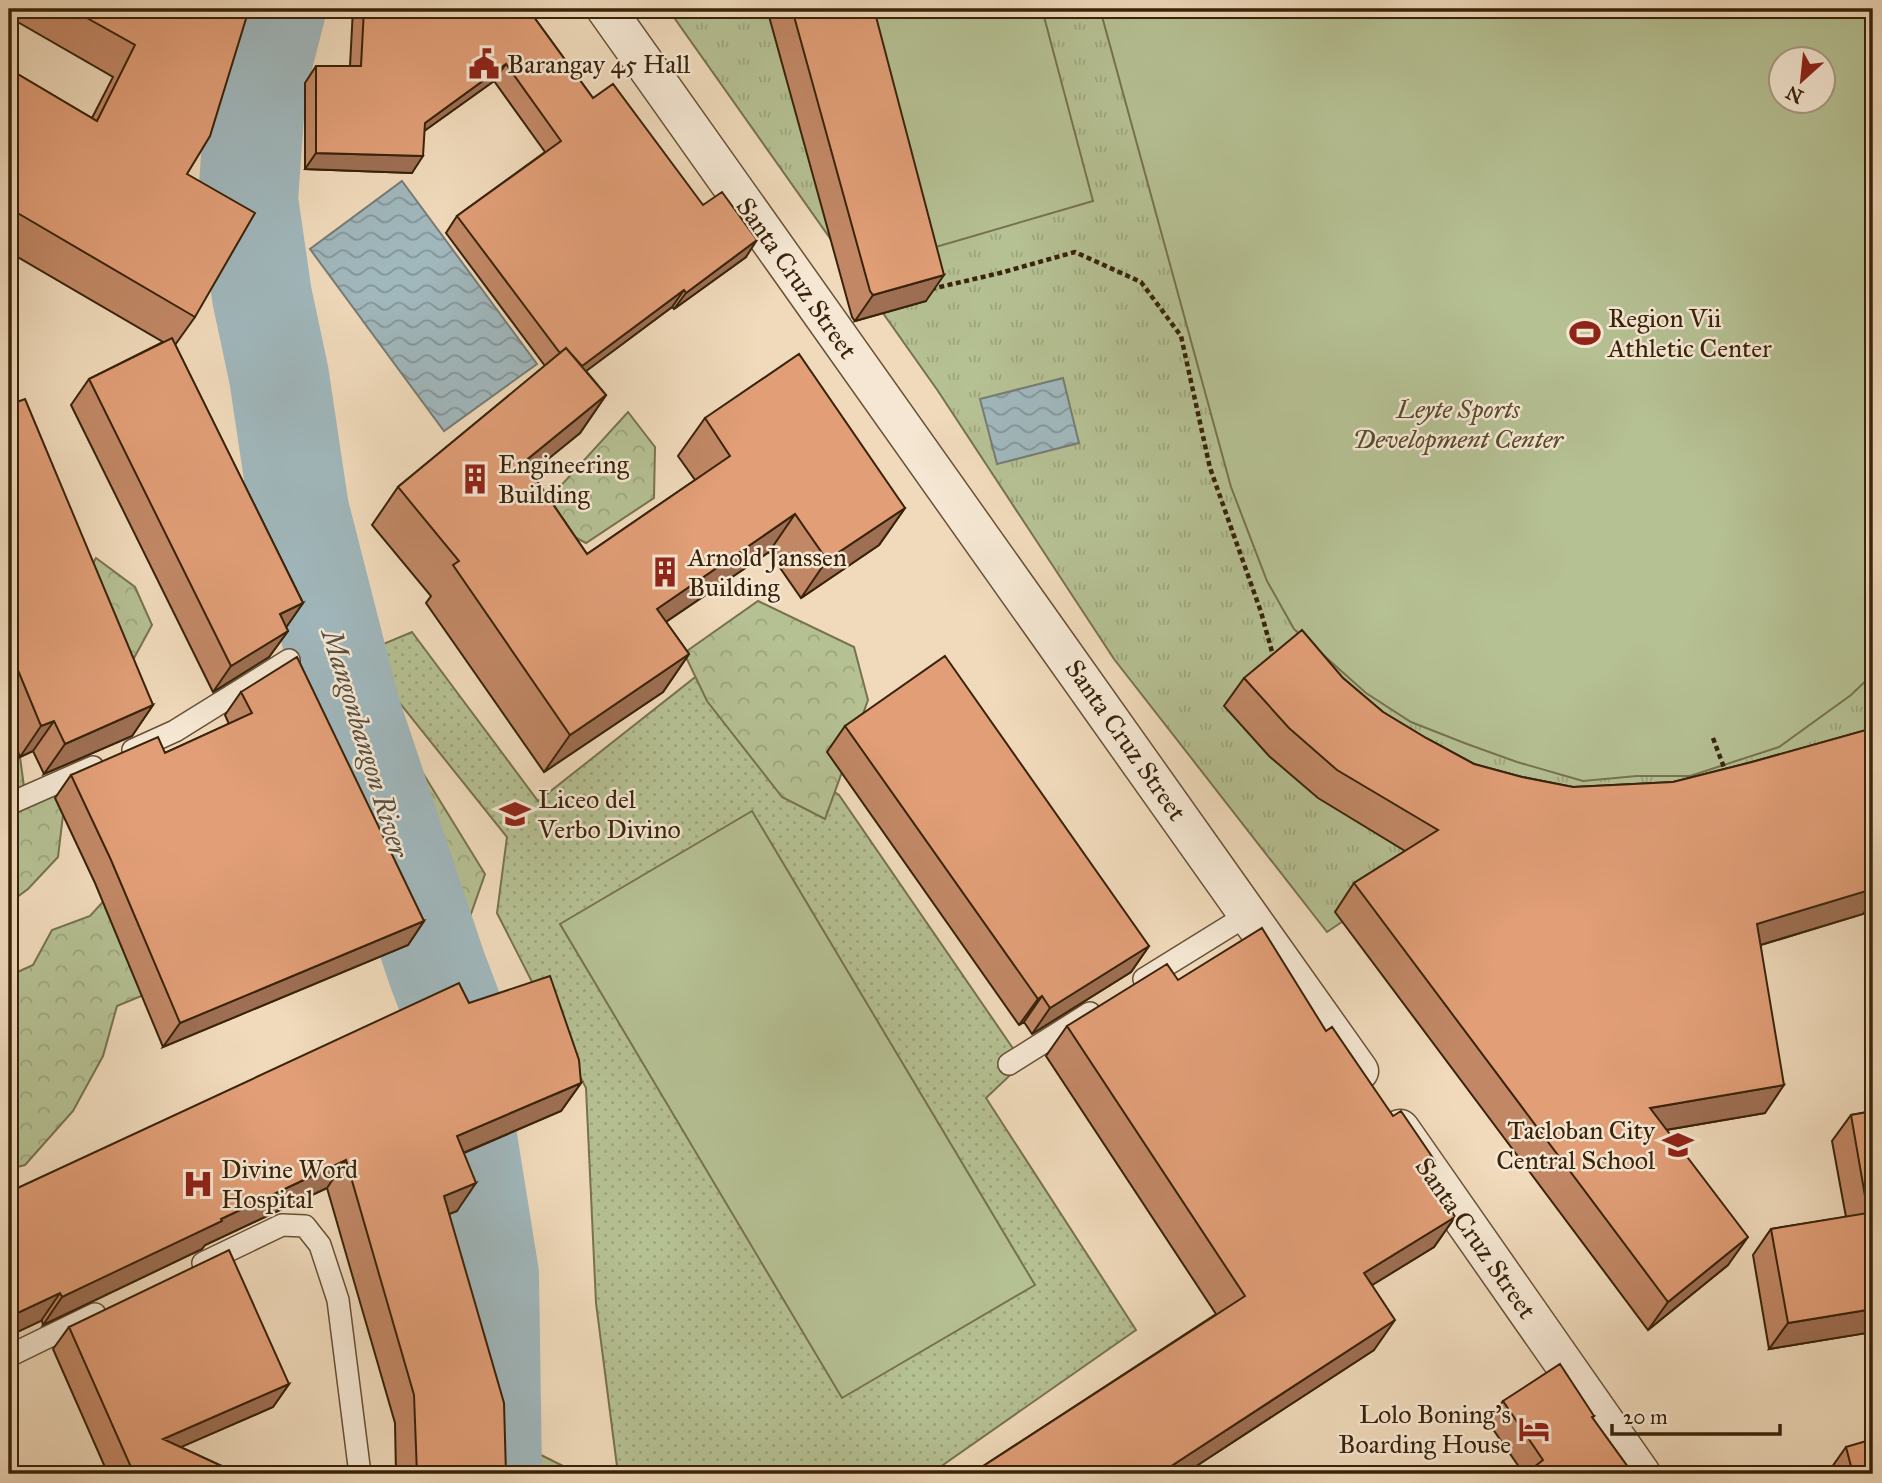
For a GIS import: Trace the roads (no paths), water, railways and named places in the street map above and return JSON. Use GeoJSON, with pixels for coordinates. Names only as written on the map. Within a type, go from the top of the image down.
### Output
{"type":"FeatureCollection","features":[{"type":"Feature","properties":{"kind":"street","name":"Santa Cruz Street"},"geometry":{"type":"LineString","coordinates":[[606,9],[1249,914],[1641,1474]]}},
{"type":"Feature","properties":{"kind":"lane"},"geometry":{"type":"LineString","coordinates":[[9,804],[175,731],[289,660]]}},
{"type":"Feature","properties":{"kind":"lane"},"geometry":{"type":"LineString","coordinates":[[1009,1063],[1249,914]]}},
{"type":"Feature","properties":{"kind":"lane"},"geometry":{"type":"LineString","coordinates":[[183,1272],[282,1225],[305,1226],[320,1245],[338,1300],[360,1474]]}},
{"type":"Feature","properties":{"kind":"lane"},"geometry":{"type":"LineString","coordinates":[[9,1356],[108,1308]]}},
{"type":"Feature","properties":{"kind":"water"},"geometry":{"type":"Polygon","coordinates":[[[402,181],[537,364],[444,431],[310,249],[402,181]]]}},
{"type":"Feature","properties":{"kind":"water"},"geometry":{"type":"Polygon","coordinates":[[[1063,378],[1079,443],[997,464],[980,399],[1063,378]]]}},
{"type":"Feature","properties":{"kind":"waterway","name":"Mangonbangon River"},"geometry":{"type":"LineString","coordinates":[[276,9],[256,86],[248,200],[262,296],[279,376],[299,510],[350,709],[437,969],[472,1061],[464,1119],[489,1275],[492,1474]]}},
{"type":"Feature","properties":{"kind":"place","name":"Barangay 45 Hall"},"geometry":{"type":"Point","coordinates":[484,64]}},
{"type":"Feature","properties":{"kind":"place","name":"Region Vii Athletic Center"},"geometry":{"type":"Point","coordinates":[1585,333]}},
{"type":"Feature","properties":{"kind":"place","name":"Engineering Building"},"geometry":{"type":"Point","coordinates":[475,479]}},
{"type":"Feature","properties":{"kind":"place","name":"Arnold Janssen Building"},"geometry":{"type":"Point","coordinates":[665,572]}},
{"type":"Feature","properties":{"kind":"place","name":"Liceo del Verbo Divino"},"geometry":{"type":"Point","coordinates":[515,814]}},
{"type":"Feature","properties":{"kind":"place","name":"Tacloban City Central School"},"geometry":{"type":"Point","coordinates":[1678,1145]}},
{"type":"Feature","properties":{"kind":"place","name":"Divine Word Hospital"},"geometry":{"type":"Point","coordinates":[198,1184]}},
{"type":"Feature","properties":{"kind":"place","name":"Lolo Boning's Boarding House"},"geometry":{"type":"Point","coordinates":[1534,1429]}},
{"type":"Feature","properties":{"kind":"park label","name":"Leyte Sports Development Center"},"geometry":{"type":"Point","coordinates":[1458,424]}}]}
